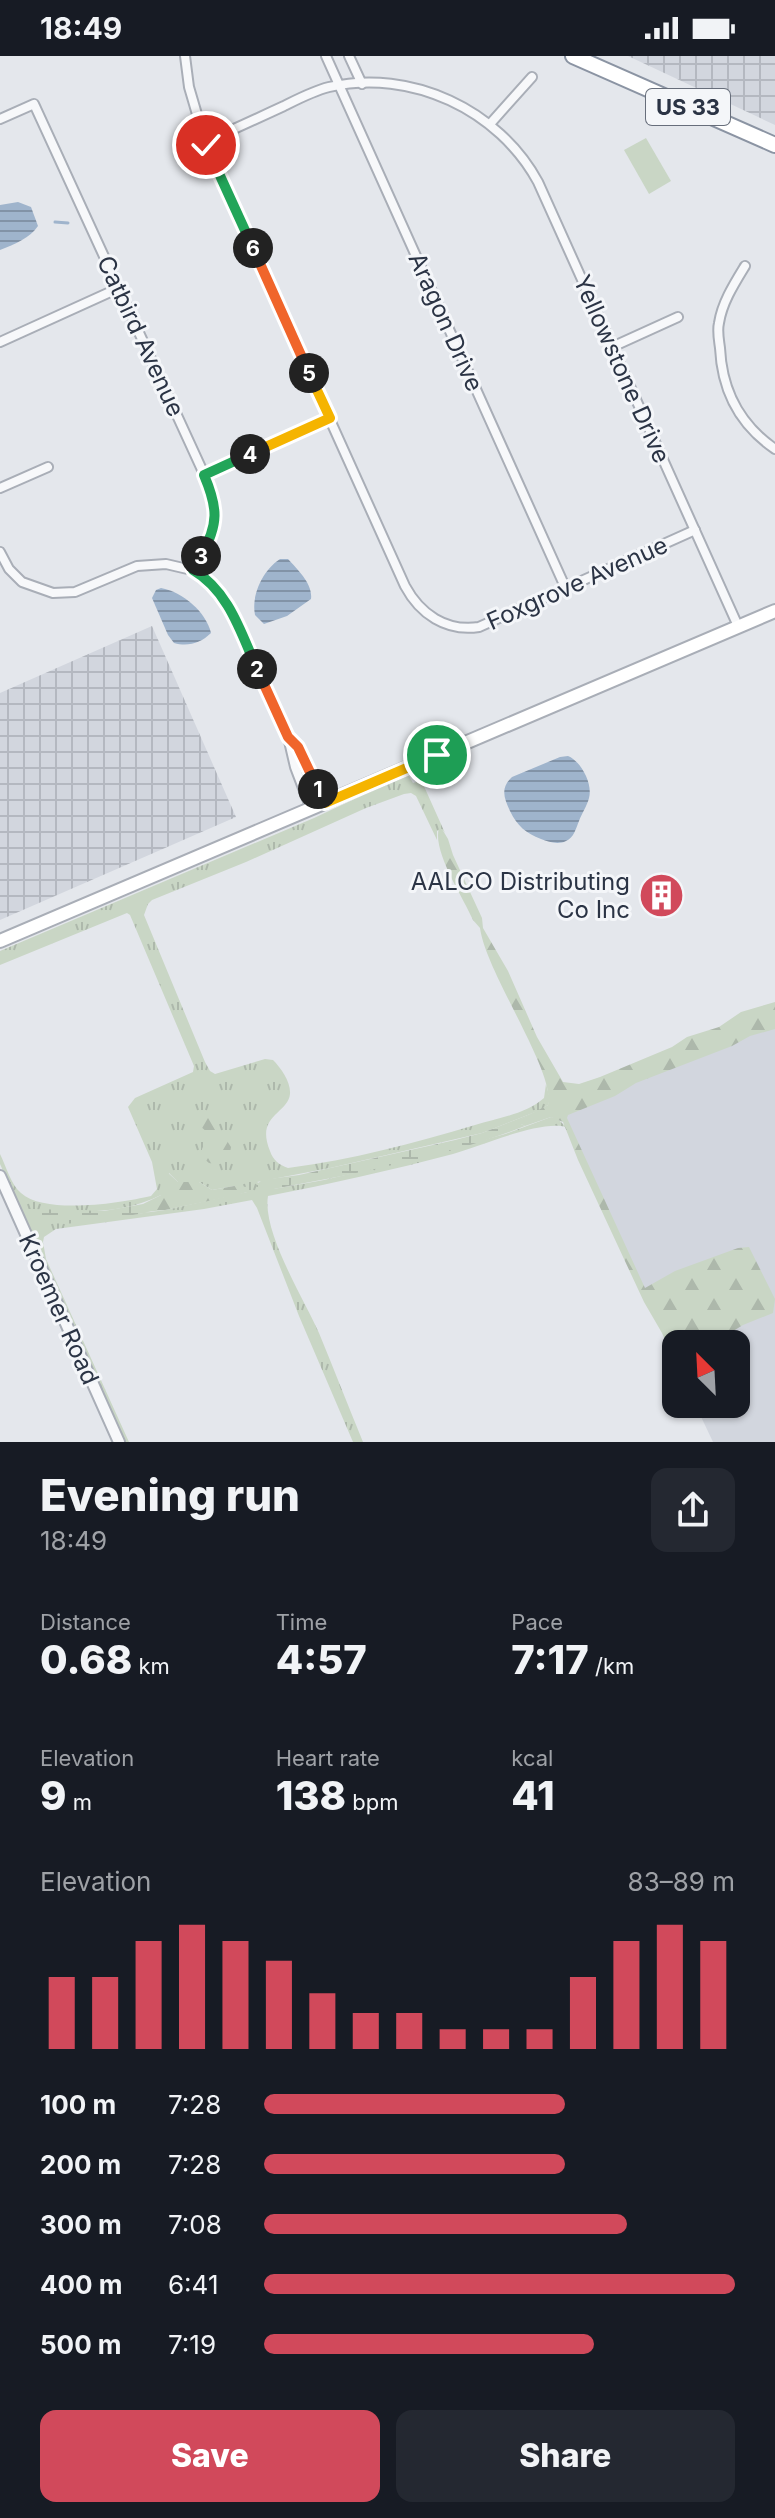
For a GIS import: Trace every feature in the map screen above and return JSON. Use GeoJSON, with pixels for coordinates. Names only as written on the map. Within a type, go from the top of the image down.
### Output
{"type":"FeatureCollection","features":[{"type":"Feature","properties":{"kind":"highway","name":"US 33"},"geometry":{"type":"LineString","coordinates":[[573,56],[605,63],[775,145]]}},
{"type":"Feature","properties":{"kind":"main road"},"geometry":{"type":"LineString","coordinates":[[0,941],[775,611]]}},
{"type":"Feature","properties":{"kind":"street"},"geometry":{"type":"LineString","coordinates":[[185,56],[189,87],[205,142],[330,418],[204,475]]}},
{"type":"Feature","properties":{"kind":"street","name":"Aragon Drive"},"geometry":{"type":"LineString","coordinates":[[326,56],[566,589]]}},
{"type":"Feature","properties":{"kind":"street"},"geometry":{"type":"LineString","coordinates":[[349,56],[362,84]]}},
{"type":"Feature","properties":{"kind":"street"},"geometry":{"type":"LineString","coordinates":[[490,124],[532,77]]}},
{"type":"Feature","properties":{"kind":"street","name":"Yellowstone Drive"},"geometry":{"type":"LineString","coordinates":[[205,142],[328,87],[362,84],[400,85],[440,96],[490,124],[509,141],[531,170],[738,626]]}},
{"type":"Feature","properties":{"kind":"street","name":"Catbird Avenue"},"geometry":{"type":"LineString","coordinates":[[0,119],[34,104],[204,475],[214,499],[215,520],[210,540],[193,570]]}},
{"type":"Feature","properties":{"kind":"street"},"geometry":{"type":"LineString","coordinates":[[745,266],[729,294],[718,324],[721,368],[730,396],[744,422],[775,449]]}},
{"type":"Feature","properties":{"kind":"street"},"geometry":{"type":"LineString","coordinates":[[0,342],[119,288]]}},
{"type":"Feature","properties":{"kind":"street"},"geometry":{"type":"LineString","coordinates":[[612,347],[678,317]]}},
{"type":"Feature","properties":{"kind":"street","name":"Foxgrove Avenue"},"geometry":{"type":"LineString","coordinates":[[330,418],[411,597],[426,614],[458,627],[479,627],[695,530]]}},
{"type":"Feature","properties":{"kind":"street"},"geometry":{"type":"LineString","coordinates":[[0,488],[48,467]]}},
{"type":"Feature","properties":{"kind":"street"},"geometry":{"type":"LineString","coordinates":[[0,552],[9,569],[22,582],[53,593],[75,592],[137,566],[166,564],[193,570],[214,587],[228,604],[288,737],[295,767],[311,809]]}},
{"type":"Feature","properties":{"kind":"street"},"geometry":{"type":"LineString","coordinates":[[288,737],[298,747],[325,803]]}},
{"type":"Feature","properties":{"kind":"street","name":"Kroemer Road"},"geometry":{"type":"LineString","coordinates":[[0,1176],[119,1442]]}},
{"type":"Feature","properties":{"kind":"shaded area"},"geometry":{"type":"Polygon","coordinates":[[[628,56],[775,56],[775,125],[628,56]]]}},
{"type":"Feature","properties":{"kind":"shaded area"},"geometry":{"type":"Polygon","coordinates":[[[152,626],[236,817],[0,920],[0,693],[152,626]]]}},
{"type":"Feature","properties":{"kind":"shaded area"},"geometry":{"type":"Polygon","coordinates":[[[775,1018],[775,1442],[713,1442],[702,1418],[750,1418],[750,1330],[662,1332],[558,1107],[775,1018]]]}},
{"type":"Feature","properties":{"kind":"green space"},"geometry":{"type":"Polygon","coordinates":[[[646,138],[671,181],[649,194],[624,150],[646,138]]]}},
{"type":"Feature","properties":{"kind":"green space"},"geometry":{"type":"Polygon","coordinates":[[[408,774],[413,783],[420,781],[423,784],[445,833],[442,829],[437,831],[437,840],[416,796],[404,794],[152,900],[144,915],[210,1071],[215,1074],[265,1059],[273,1060],[285,1076],[290,1089],[288,1101],[269,1122],[267,1130],[266,1139],[275,1160],[288,1168],[312,1165],[429,1138],[529,1108],[544,1098],[546,1084],[550,1099],[548,1105],[538,1111],[482,1133],[257,1182],[273,1189],[324,1180],[505,1134],[551,1117],[557,1118],[566,1127],[526,1130],[430,1160],[268,1196],[271,1228],[319,1333],[363,1442],[353,1442],[252,1200],[56,1229],[44,1237],[46,1259],[129,1442],[124,1442],[0,1164],[0,1154],[14,1185],[32,1200],[47,1204],[84,1205],[151,1196],[157,1189],[152,1162],[128,1107],[135,1098],[193,1072],[194,1066],[127,913],[0,965],[0,951],[314,818],[408,774]],[[169,1173],[161,1195],[122,1208],[53,1210],[93,1220],[165,1210],[247,1192],[234,1186],[212,1190],[199,1182],[178,1182],[169,1173]]]}},
{"type":"Feature","properties":{"kind":"green space"},"geometry":{"type":"Polygon","coordinates":[[[439,828],[448,839],[482,918],[483,928],[563,1082],[579,1084],[600,1077],[672,1047],[687,1037],[719,1027],[741,1012],[775,1002],[775,1029],[750,1036],[636,1083],[567,1118],[645,1288],[675,1271],[738,1248],[749,1247],[775,1299],[773,1313],[735,1330],[662,1330],[662,1333],[644,1302],[563,1122],[551,1117],[525,1126],[521,1124],[521,1119],[548,1105],[548,1090],[532,1046],[494,970],[480,928],[444,861],[438,838],[439,828]]]}},
{"type":"Feature","properties":{"kind":"green space"},"geometry":{"type":"Polygon","coordinates":[[[203,1111],[208,1112],[231,1147],[230,1153],[215,1164],[202,1157],[209,1134],[194,1117],[203,1111]]]}},
{"type":"Feature","properties":{"kind":"green space"},"geometry":{"type":"Polygon","coordinates":[[[538,1111],[522,1119],[521,1124],[525,1126],[465,1146],[336,1177],[274,1189],[257,1189],[256,1185],[262,1180],[299,1175],[455,1140],[538,1111]]]}},
{"type":"Feature","properties":{"kind":"green space"},"geometry":{"type":"Polygon","coordinates":[[[166,1171],[178,1182],[199,1182],[212,1190],[249,1187],[247,1192],[237,1195],[145,1212],[142,1210],[143,1204],[161,1195],[160,1174],[166,1171]]]}},
{"type":"Feature","properties":{"kind":"green space"},"geometry":{"type":"Polygon","coordinates":[[[143,1204],[143,1210],[151,1212],[88,1222],[54,1223],[26,1217],[28,1209],[104,1211],[143,1204]]]}},
{"type":"Feature","properties":{"kind":"water"},"geometry":{"type":"Polygon","coordinates":[[[18,202],[31,207],[38,226],[17,243],[0,250],[0,205],[18,202]]]}},
{"type":"Feature","properties":{"kind":"water"},"geometry":{"type":"Polygon","coordinates":[[[280,559],[288,559],[300,573],[310,588],[311,599],[287,616],[264,624],[255,615],[255,599],[268,570],[280,559]]]}},
{"type":"Feature","properties":{"kind":"water"},"geometry":{"type":"Polygon","coordinates":[[[161,588],[192,604],[211,633],[194,643],[174,643],[152,598],[161,588]]]}},
{"type":"Feature","properties":{"kind":"water"},"geometry":{"type":"Polygon","coordinates":[[[568,756],[585,774],[590,792],[571,838],[554,843],[536,837],[519,825],[508,806],[505,789],[512,777],[568,756]]]}},
{"type":"Feature","properties":{"kind":"waterway"},"geometry":{"type":"LineString","coordinates":[[55,222],[68,223]]}},
{"type":"Feature","properties":{"kind":"place","name":"AALCO Distributing Co Inc"},"geometry":{"type":"Point","coordinates":[661,895]}},
{"type":"Feature","properties":{"kind":"route"},"geometry":{"type":"LineString","coordinates":[[206,145],[330,418],[204,475],[214,499],[214,529],[193,570],[214,587],[228,604],[288,737],[298,747],[325,803],[437,755]]}}]}
